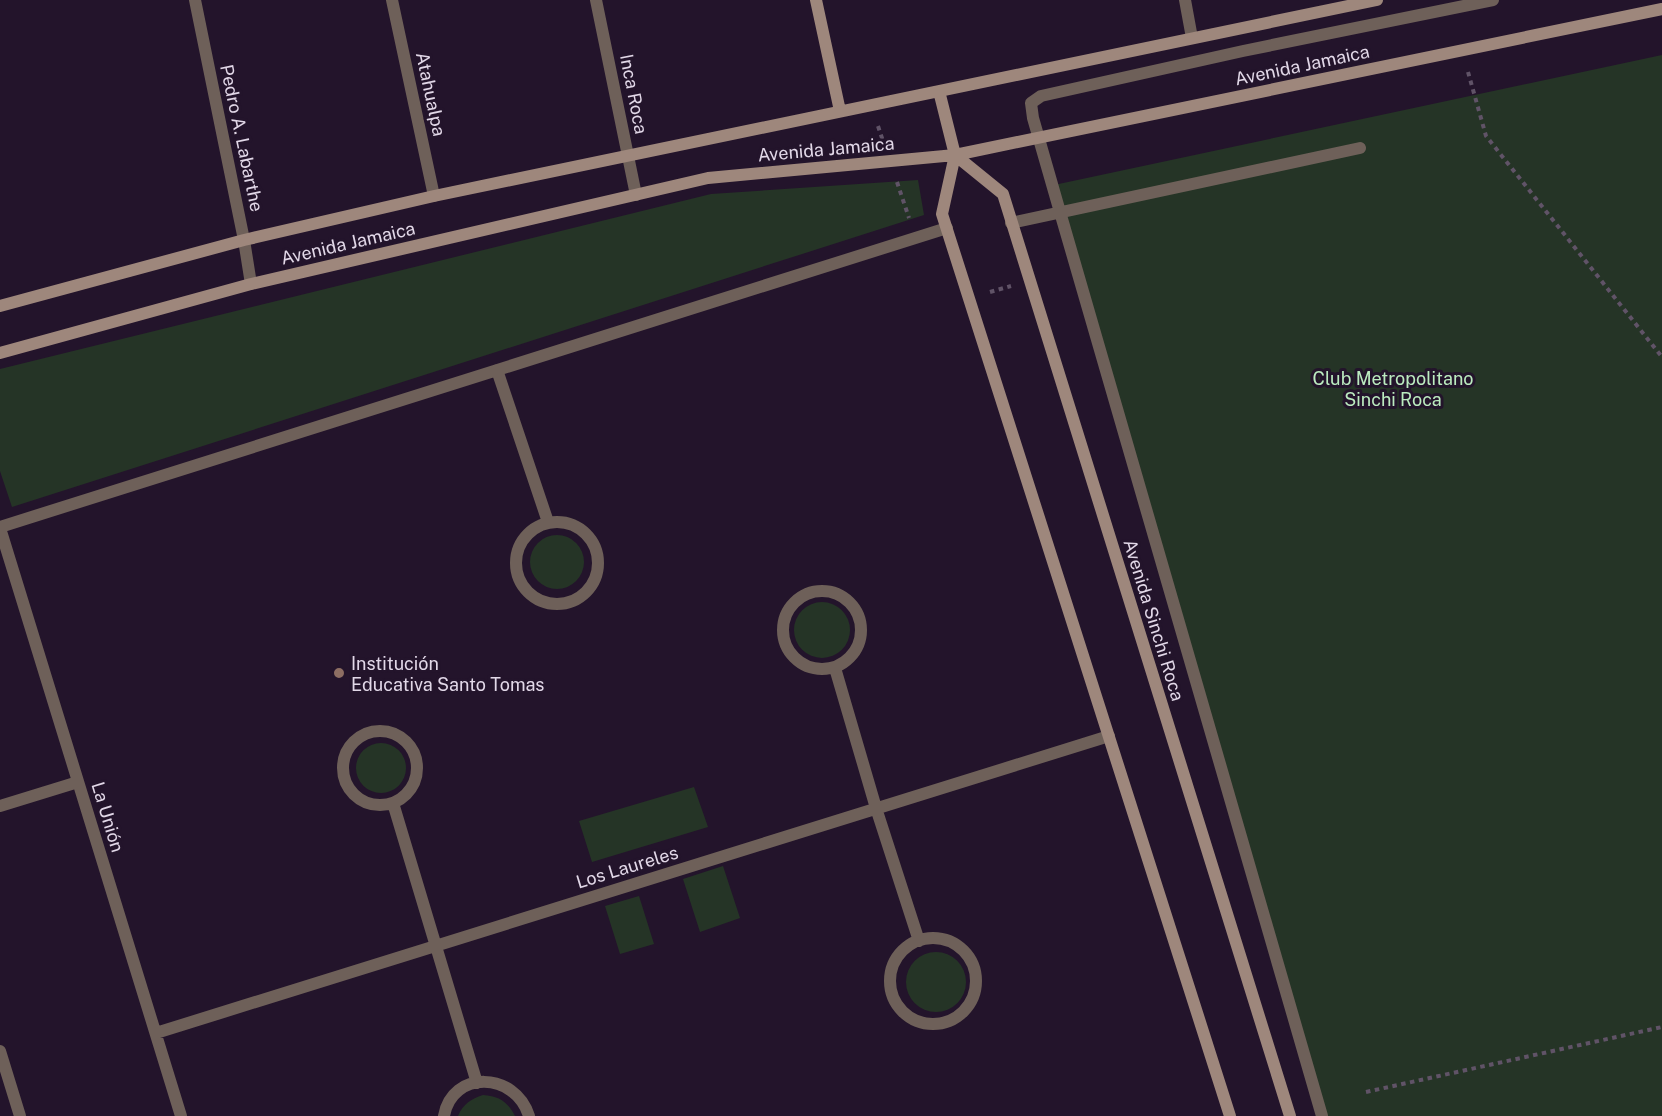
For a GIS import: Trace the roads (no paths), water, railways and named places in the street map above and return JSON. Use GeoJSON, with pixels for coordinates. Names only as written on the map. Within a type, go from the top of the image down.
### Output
{"type":"FeatureCollection","features":[{"type":"Feature","properties":{"kind":"main road"},"geometry":{"type":"LineString","coordinates":[[816,0],[840,111]]}},
{"type":"Feature","properties":{"kind":"main road","name":"Avenida Jamaica"},"geometry":{"type":"LineString","coordinates":[[0,306],[244,240],[434,196],[1377,0]]}},
{"type":"Feature","properties":{"kind":"main road","name":"Avenida Jamaica"},"geometry":{"type":"LineString","coordinates":[[0,353],[251,284],[708,178],[954,155],[1662,9]]}},
{"type":"Feature","properties":{"kind":"main road"},"geometry":{"type":"LineString","coordinates":[[939,91],[954,155],[942,214],[1230,1116]]}},
{"type":"Feature","properties":{"kind":"main road","name":"Avenida Sinchi Roca"},"geometry":{"type":"LineString","coordinates":[[954,155],[1003,194],[1290,1116]]}},
{"type":"Feature","properties":{"kind":"street","name":"Pedro A. Labarthe"},"geometry":{"type":"LineString","coordinates":[[195,0],[251,284]]}},
{"type":"Feature","properties":{"kind":"street","name":"Atahualpa"},"geometry":{"type":"LineString","coordinates":[[392,0],[434,196]]}},
{"type":"Feature","properties":{"kind":"street","name":"Inca Roca"},"geometry":{"type":"LineString","coordinates":[[596,0],[636,195]]}},
{"type":"Feature","properties":{"kind":"street"},"geometry":{"type":"LineString","coordinates":[[1185,0],[1192,38]]}},
{"type":"Feature","properties":{"kind":"street"},"geometry":{"type":"LineString","coordinates":[[1322,1116],[1059,212],[1038,138],[1031,103],[1041,96],[1243,51],[1493,0]]}},
{"type":"Feature","properties":{"kind":"street"},"geometry":{"type":"LineString","coordinates":[[1011,223],[1360,148]]}},
{"type":"Feature","properties":{"kind":"street"},"geometry":{"type":"LineString","coordinates":[[0,527],[947,228]]}},
{"type":"Feature","properties":{"kind":"street"},"geometry":{"type":"LineString","coordinates":[[497,370],[548,522]]}},
{"type":"Feature","properties":{"kind":"street"},"geometry":{"type":"LineString","coordinates":[[562,521],[581,529],[594,544],[598,557],[598,570],[593,584],[585,594],[573,601],[560,604],[546,603],[533,597],[517,575],[515,562],[518,548],[530,532],[548,522],[562,521]]}},
{"type":"Feature","properties":{"kind":"street","name":"La Unión"},"geometry":{"type":"LineString","coordinates":[[0,527],[181,1116]]}},
{"type":"Feature","properties":{"kind":"street"},"geometry":{"type":"LineString","coordinates":[[813,592],[832,592],[848,600],[857,611],[861,624],[861,637],[856,650],[847,661],[835,668],[822,670],[808,668],[796,661],[787,651],[782,627],[789,609],[801,596],[813,592]]}},
{"type":"Feature","properties":{"kind":"street"},"geometry":{"type":"LineString","coordinates":[[835,668],[876,808],[919,941]]}},
{"type":"Feature","properties":{"kind":"street"},"geometry":{"type":"LineString","coordinates":[[374,732],[386,732],[398,736],[414,753],[417,764],[416,777],[411,788],[393,803],[381,805],[369,803],[358,798],[350,789],[345,778],[345,760],[352,744],[362,736],[374,732]]}},
{"type":"Feature","properties":{"kind":"street","name":"Los Laureles"},"geometry":{"type":"LineString","coordinates":[[156,1033],[1109,736]]}},
{"type":"Feature","properties":{"kind":"street"},"geometry":{"type":"LineString","coordinates":[[0,806],[78,782]]}},
{"type":"Feature","properties":{"kind":"street"},"geometry":{"type":"LineString","coordinates":[[393,803],[477,1083]]}},
{"type":"Feature","properties":{"kind":"street"},"geometry":{"type":"LineString","coordinates":[[933,938],[948,940],[961,948],[970,959],[975,972],[976,985],[965,1010],[955,1018],[942,1023],[929,1024],[916,1021],[904,1014],[895,1002],[890,988],[891,973],[896,960],[906,948],[919,941],[933,938]]}},
{"type":"Feature","properties":{"kind":"street"},"geometry":{"type":"LineString","coordinates":[[0,1052],[5,1082],[20,1116]]}},
{"type":"Feature","properties":{"kind":"street"},"geometry":{"type":"LineString","coordinates":[[444,1116],[452,1098],[463,1088],[477,1083],[491,1082],[505,1085],[517,1094],[529,1116]]}},
{"type":"Feature","properties":{"kind":"place","name":"Institución Educativa Santo Tomas"},"geometry":{"type":"Point","coordinates":[339,673]}},
{"type":"Feature","properties":{"kind":"park label","name":"Club Metropolitano Sinchi Roca"},"geometry":{"type":"Point","coordinates":[1393,388]}}]}
